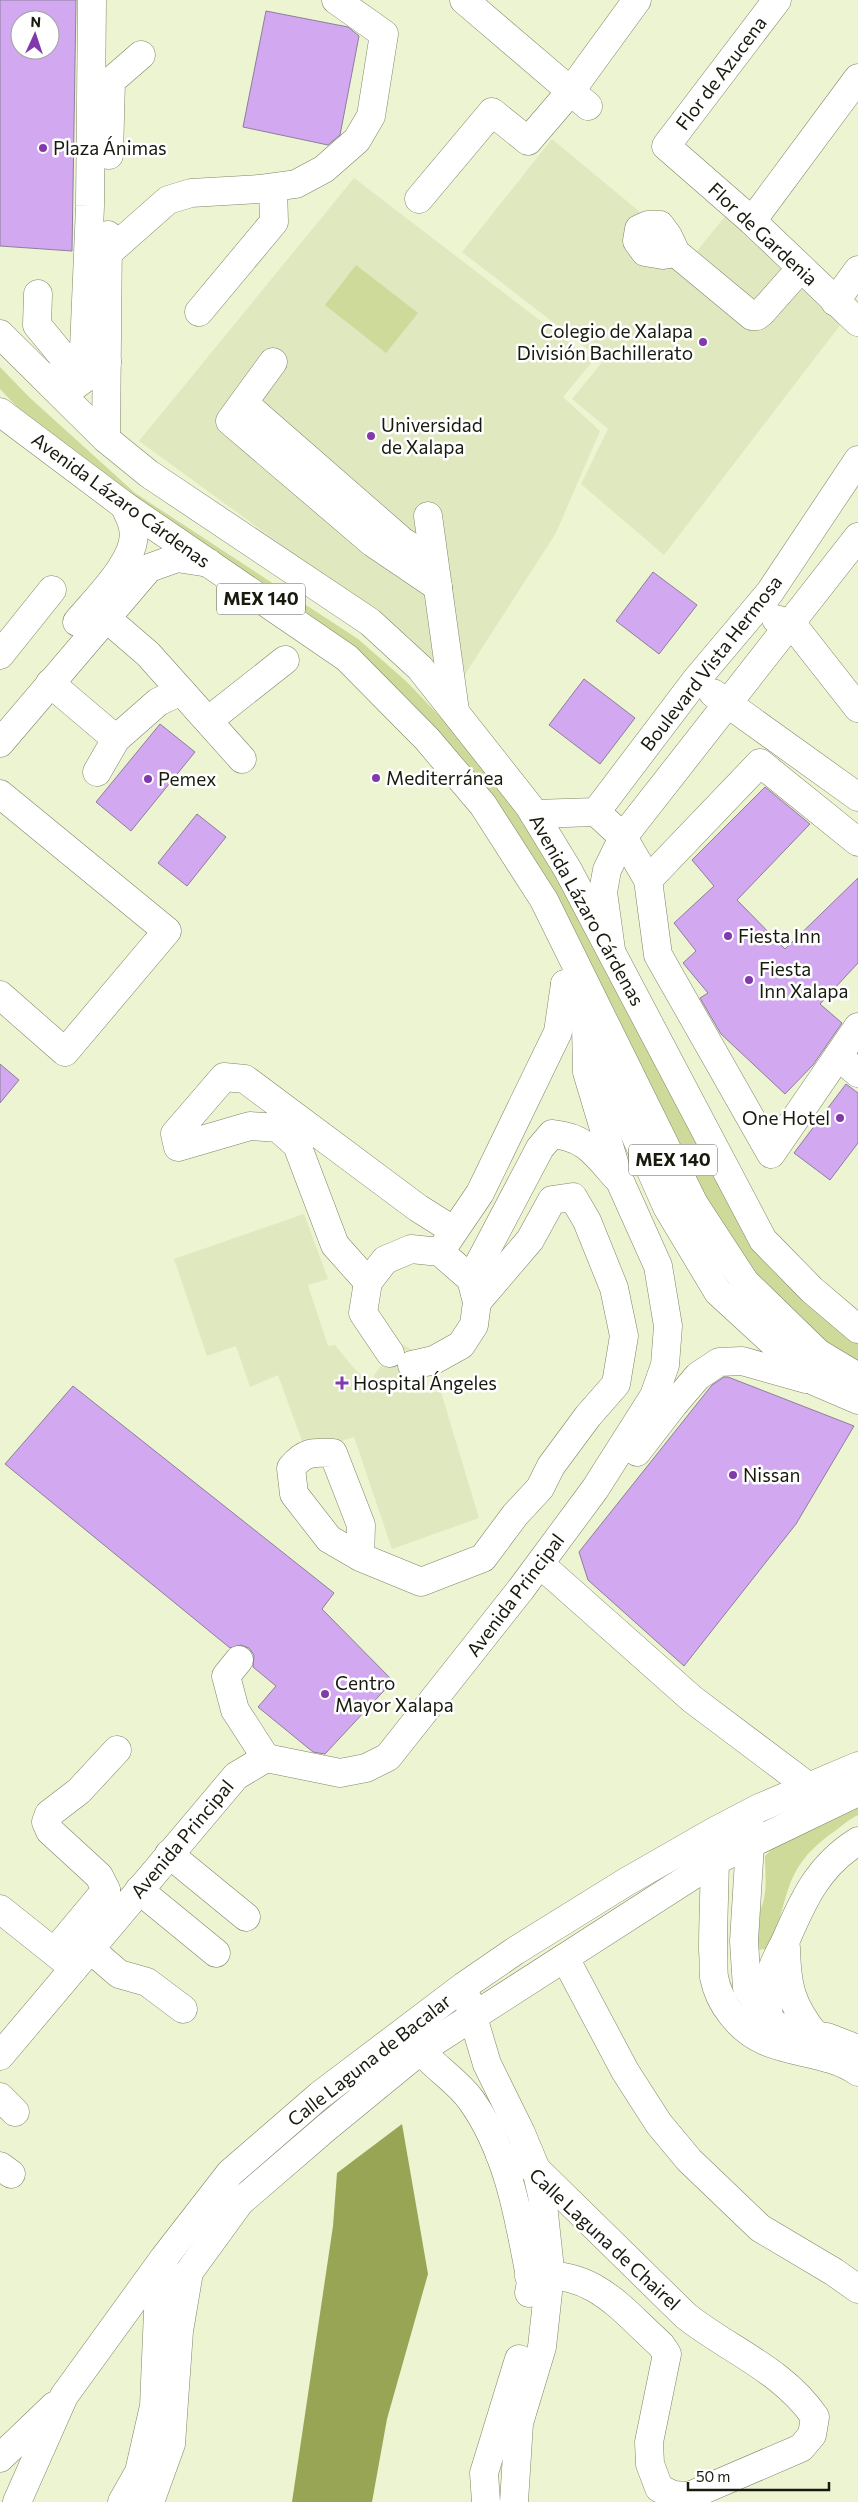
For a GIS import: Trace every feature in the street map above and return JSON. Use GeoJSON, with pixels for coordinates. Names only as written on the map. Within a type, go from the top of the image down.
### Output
{"type":"FeatureCollection","features":[{"type":"Feature","properties":{"kind":"main road"},"geometry":{"type":"LineString","coordinates":[[56,389],[69,364],[84,349],[90,206],[92,0]]}},
{"type":"Feature","properties":{"kind":"main road"},"geometry":{"type":"LineString","coordinates":[[108,253],[168,200],[192,193],[273,188],[296,184],[324,169],[357,140],[371,116],[384,34],[336,0]]}},
{"type":"Feature","properties":{"kind":"main road"},"geometry":{"type":"LineString","coordinates":[[464,0],[579,99]]}},
{"type":"Feature","properties":{"kind":"main road"},"geometry":{"type":"LineString","coordinates":[[419,199],[492,112],[528,141],[579,99],[637,0]]}},
{"type":"Feature","properties":{"kind":"main road","name":"Flor de Azucena"},"geometry":{"type":"LineString","coordinates":[[666,146],[777,0]]}},
{"type":"Feature","properties":{"kind":"main road"},"geometry":{"type":"LineString","coordinates":[[106,439],[111,81],[141,55]]}},
{"type":"Feature","properties":{"kind":"main road"},"geometry":{"type":"LineString","coordinates":[[752,221],[858,78]]}},
{"type":"Feature","properties":{"kind":"main road","name":"Flor de Gardenia"},"geometry":{"type":"LineString","coordinates":[[666,146],[752,221],[858,322]]}},
{"type":"Feature","properties":{"kind":"main road"},"geometry":{"type":"LineString","coordinates":[[199,312],[274,222],[273,188]]}},
{"type":"Feature","properties":{"kind":"main road"},"geometry":{"type":"LineString","coordinates":[[676,253],[752,316],[757,316],[762,312],[801,268]]}},
{"type":"Feature","properties":{"kind":"main road"},"geometry":{"type":"LineString","coordinates":[[835,302],[858,270]]}},
{"type":"Feature","properties":{"kind":"main road"},"geometry":{"type":"LineString","coordinates":[[38,294],[37,325],[69,364]]}},
{"type":"Feature","properties":{"kind":"main road","name":"Avenida Lázaro Cárdenas"},"geometry":{"type":"LineString","coordinates":[[0,334],[106,439],[149,474],[370,622],[420,668],[534,814],[568,870],[764,1240],[812,1290],[858,1329]]}},
{"type":"Feature","properties":{"kind":"main road"},"geometry":{"type":"LineString","coordinates":[[56,389],[107,362]]}},
{"type":"Feature","properties":{"kind":"main road"},"geometry":{"type":"LineString","coordinates":[[272,362],[230,421],[373,542],[436,574]]}},
{"type":"Feature","properties":{"kind":"main road","name":"Avenida Lázaro Cárdenas"},"geometry":{"type":"LineString","coordinates":[[0,412],[125,506],[347,658],[427,739],[483,805],[544,900],[694,1204],[745,1282],[818,1353],[858,1377]]}},
{"type":"Feature","properties":{"kind":"main road","name":"Boulevard Vista Hermosa"},"geometry":{"type":"LineString","coordinates":[[596,812],[696,680],[770,592],[858,460]]}},
{"type":"Feature","properties":{"kind":"main road"},"geometry":{"type":"LineString","coordinates":[[0,718],[126,562],[132,545],[134,529],[125,506]]}},
{"type":"Feature","properties":{"kind":"main road"},"geometry":{"type":"LineString","coordinates":[[428,516],[455,711]]}},
{"type":"Feature","properties":{"kind":"main road","name":"Boulevard Vista Hermosa"},"geometry":{"type":"LineString","coordinates":[[611,952],[604,892],[607,870],[623,837],[727,703],[792,624],[858,537]]}},
{"type":"Feature","properties":{"kind":"main road"},"geometry":{"type":"LineString","coordinates":[[0,743],[148,568],[177,558],[209,564]]}},
{"type":"Feature","properties":{"kind":"main road"},"geometry":{"type":"LineString","coordinates":[[0,655],[52,590]]}},
{"type":"Feature","properties":{"kind":"main road"},"geometry":{"type":"LineString","coordinates":[[754,611],[792,624],[858,708]]}},
{"type":"Feature","properties":{"kind":"main road"},"geometry":{"type":"LineString","coordinates":[[106,617],[148,654],[242,759]]}},
{"type":"Feature","properties":{"kind":"main road"},"geometry":{"type":"LineString","coordinates":[[209,720],[285,660]]}},
{"type":"Feature","properties":{"kind":"main road"},"geometry":{"type":"LineString","coordinates":[[696,680],[858,797]]}},
{"type":"Feature","properties":{"kind":"main road"},"geometry":{"type":"LineString","coordinates":[[50,683],[116,739]]}},
{"type":"Feature","properties":{"kind":"main road"},"geometry":{"type":"LineString","coordinates":[[97,772],[116,739],[158,702],[181,692]]}},
{"type":"Feature","properties":{"kind":"main road"},"geometry":{"type":"LineString","coordinates":[[648,880],[760,763],[858,842]]}},
{"type":"Feature","properties":{"kind":"main road"},"geometry":{"type":"LineString","coordinates":[[0,794],[167,931],[65,1052],[0,995]]}},
{"type":"Feature","properties":{"kind":"main road"},"geometry":{"type":"LineString","coordinates":[[534,814],[596,812],[623,837],[648,880],[658,955],[771,1154],[848,1065],[858,1027]]}},
{"type":"Feature","properties":{"kind":"main road"},"geometry":{"type":"LineString","coordinates":[[544,900],[565,984],[586,1024],[667,1207],[718,1292],[816,1382],[858,1400]]}},
{"type":"Feature","properties":{"kind":"main road"},"geometry":{"type":"LineString","coordinates":[[565,984],[558,1032],[480,1193],[446,1241],[411,1249],[385,1260],[368,1282],[363,1313],[401,1359],[434,1360],[461,1345],[474,1325],[474,1291],[540,1148],[552,1134],[568,1135],[588,1145],[618,1180]]}},
{"type":"Feature","properties":{"kind":"main road","name":"Avenida Principal"},"geometry":{"type":"LineString","coordinates":[[0,2056],[73,1956],[124,1894],[169,1854],[236,1776],[266,1758],[340,1772],[366,1768],[388,1757],[540,1564],[595,1489],[654,1396],[665,1365],[668,1326],[658,1266],[618,1180],[587,1072],[586,1024]]}},
{"type":"Feature","properties":{"kind":"main road"},"geometry":{"type":"LineString","coordinates":[[368,1282],[335,1245],[297,1145],[278,1128],[250,1126],[178,1147],[175,1134],[224,1077],[244,1079],[418,1208],[446,1241],[474,1291]]}},
{"type":"Feature","properties":{"kind":"main road"},"geometry":{"type":"LineString","coordinates":[[360,1557],[421,1582],[483,1558],[514,1515],[540,1488],[551,1466],[588,1416],[616,1384],[624,1336],[614,1288],[586,1222],[573,1197],[552,1200],[530,1240],[474,1291]]}},
{"type":"Feature","properties":{"kind":"main road"},"geometry":{"type":"LineString","coordinates":[[667,1342],[672,1354],[682,1363],[693,1369],[706,1370]]}},
{"type":"Feature","properties":{"kind":"main road","name":"Avenida Principal"},"geometry":{"type":"LineString","coordinates":[[595,1489],[639,1450],[698,1376],[719,1362],[742,1361],[816,1382]]}},
{"type":"Feature","properties":{"kind":"main road"},"geometry":{"type":"LineString","coordinates":[[540,1564],[692,1699],[809,1787]]}},
{"type":"Feature","properties":{"kind":"main road"},"geometry":{"type":"LineString","coordinates":[[239,1660],[226,1676],[235,1710],[266,1758]]}},
{"type":"Feature","properties":{"kind":"main road"},"geometry":{"type":"LineString","coordinates":[[117,1750],[79,1791],[60,1803],[49,1814],[46,1822],[50,1831],[99,1876],[216,1953]]}},
{"type":"Feature","properties":{"kind":"main road","name":"Calle Laguna de Bacalar"},"geometry":{"type":"LineString","coordinates":[[150,2502],[171,2444],[179,2331],[189,2272],[240,2202],[327,2127],[415,2039],[464,1986],[594,1902],[715,1831],[752,1812],[858,1766]]}},
{"type":"Feature","properties":{"kind":"main road","name":"Calle Laguna de Bacalar"},"geometry":{"type":"LineString","coordinates":[[17,2502],[64,2396],[164,2258],[230,2173],[320,2095],[415,2039],[473,2017],[715,1861],[858,1792]]}},
{"type":"Feature","properties":{"kind":"main road"},"geometry":{"type":"LineString","coordinates":[[752,1812],[745,1963],[748,1988],[769,2020],[791,2032],[827,2038],[858,2049]]}},
{"type":"Feature","properties":{"kind":"main road"},"geometry":{"type":"LineString","coordinates":[[715,1831],[714,1978],[722,2002],[737,2022],[764,2040],[790,2049],[821,2056],[848,2066],[858,2072]]}},
{"type":"Feature","properties":{"kind":"main road"},"geometry":{"type":"LineString","coordinates":[[769,2020],[768,1986],[771,1971],[798,1908],[817,1879],[840,1852],[858,1841]]}},
{"type":"Feature","properties":{"kind":"main road"},"geometry":{"type":"LineString","coordinates":[[169,1854],[246,1917]]}},
{"type":"Feature","properties":{"kind":"main road"},"geometry":{"type":"LineString","coordinates":[[594,1902],[614,1927]]}},
{"type":"Feature","properties":{"kind":"main road"},"geometry":{"type":"LineString","coordinates":[[0,1909],[73,1956],[119,1974],[146,1982],[183,2009]]}},
{"type":"Feature","properties":{"kind":"main road"},"geometry":{"type":"LineString","coordinates":[[785,1941],[787,1978],[792,2000],[802,2018],[816,2036]]}},
{"type":"Feature","properties":{"kind":"main road"},"geometry":{"type":"LineString","coordinates":[[525,1945],[554,1965],[659,2124],[689,2160],[760,2228],[834,2272],[858,2289]]}},
{"type":"Feature","properties":{"kind":"main road"},"geometry":{"type":"LineString","coordinates":[[745,1963],[752,1970],[771,1971]]}},
{"type":"Feature","properties":{"kind":"main road"},"geometry":{"type":"LineString","coordinates":[[464,1986],[487,2064],[521,2133],[536,2169],[542,2195],[540,2275],[542,2347],[519,2423],[514,2502]]}},
{"type":"Feature","properties":{"kind":"main road"},"geometry":{"type":"LineString","coordinates":[[415,2039],[469,2097],[487,2123],[500,2155],[518,2214],[540,2275],[524,2344],[484,2473],[486,2502]]}},
{"type":"Feature","properties":{"kind":"main road","name":"Calle Laguna de Chairel"},"geometry":{"type":"LineString","coordinates":[[500,2155],[536,2169],[686,2316],[706,2331],[769,2369],[802,2399],[815,2417],[812,2434],[801,2448],[689,2496],[673,2495],[659,2488],[650,2464],[649,2442],[668,2354],[686,2335],[706,2331]]}},
{"type":"Feature","properties":{"kind":"main road"},"geometry":{"type":"LineString","coordinates":[[122,2502],[139,2472],[154,2406],[158,2311],[164,2258]]}},
{"type":"Feature","properties":{"kind":"main road","name":"Calle Laguna de Chairel"},"geometry":{"type":"LineString","coordinates":[[540,2275],[579,2279],[602,2291],[661,2345],[668,2354]]}},
{"type":"Feature","properties":{"kind":"main road"},"geometry":{"type":"LineString","coordinates":[[0,2458],[64,2396]]}},
{"type":"Feature","properties":{"kind":"shaded area","name":"Colegio de Xalapa División Bachillerato"},"geometry":{"type":"Polygon","coordinates":[[[552,139],[693,256],[726,215],[841,324],[664,555],[581,484],[608,429],[572,399],[603,361],[462,252],[552,139]]]}},
{"type":"Feature","properties":{"kind":"shaded area","name":"Universidad de Xalapa"},"geometry":{"type":"Polygon","coordinates":[[[354,178],[593,361],[563,397],[600,431],[556,533],[455,690],[411,639],[139,441],[354,178]]]}},
{"type":"Feature","properties":{"kind":"shaded area"},"geometry":{"type":"Polygon","coordinates":[[[356,265],[418,313],[386,353],[325,305],[356,265]]]}},
{"type":"Feature","properties":{"kind":"shaded area"},"geometry":{"type":"Polygon","coordinates":[[[0,367],[29,397],[135,493],[358,639],[407,682],[526,807],[705,1146],[858,1337],[858,1367],[822,1348],[751,1275],[675,1145],[547,896],[352,654],[125,503],[18,408],[0,389],[0,367]]]}},
{"type":"Feature","properties":{"kind":"shaded area","name":"Hospital Ángeles"},"geometry":{"type":"Polygon","coordinates":[[[304,1214],[328,1279],[308,1285],[328,1346],[335,1345],[363,1377],[371,1380],[397,1342],[419,1353],[400,1389],[406,1393],[441,1392],[479,1518],[392,1549],[354,1437],[306,1452],[278,1375],[250,1387],[236,1346],[207,1356],[174,1259],[304,1214]]]}},
{"type":"Feature","properties":{"kind":"shaded area"},"geometry":{"type":"Polygon","coordinates":[[[858,1803],[858,1815],[816,1846],[804,1859],[790,1885],[770,1948],[759,1950],[754,1927],[765,1894],[765,1856],[777,1844],[858,1803]]]}},
{"type":"Feature","properties":{"kind":"shaded area"},"geometry":{"type":"Polygon","coordinates":[[[402,2124],[428,2274],[387,2419],[372,2502],[292,2502],[333,2226],[337,2173],[402,2124]]]}},
{"type":"Feature","properties":{"kind":"building","name":"Plaza Ánimas"},"geometry":{"type":"Polygon","coordinates":[[[0,0],[76,0],[72,251],[0,246],[0,0]]]}},
{"type":"Feature","properties":{"kind":"building"},"geometry":{"type":"Polygon","coordinates":[[[266,11],[348,27],[359,36],[340,135],[328,145],[243,127],[266,11]]]}},
{"type":"Feature","properties":{"kind":"building"},"geometry":{"type":"Polygon","coordinates":[[[653,572],[697,605],[659,654],[616,621],[653,572]]]}},
{"type":"Feature","properties":{"kind":"building"},"geometry":{"type":"Polygon","coordinates":[[[584,679],[635,718],[600,764],[549,725],[584,679]]]}},
{"type":"Feature","properties":{"kind":"building"},"geometry":{"type":"Polygon","coordinates":[[[160,724],[195,752],[131,831],[96,802],[160,724]]]}},
{"type":"Feature","properties":{"kind":"building","name":"Fiesta Inn"},"geometry":{"type":"Polygon","coordinates":[[[765,787],[810,824],[737,900],[785,949],[858,878],[858,963],[820,1004],[842,1023],[813,1065],[785,1094],[721,1034],[700,998],[708,993],[683,963],[696,951],[674,923],[714,886],[692,860],[765,787]]]}},
{"type":"Feature","properties":{"kind":"building"},"geometry":{"type":"Polygon","coordinates":[[[197,814],[226,837],[187,886],[158,863],[197,814]]]}},
{"type":"Feature","properties":{"kind":"building"},"geometry":{"type":"Polygon","coordinates":[[[0,1064],[19,1080],[0,1103],[0,1064]]]}},
{"type":"Feature","properties":{"kind":"building","name":"One Hotel"},"geometry":{"type":"Polygon","coordinates":[[[846,1084],[858,1093],[858,1143],[830,1180],[794,1153],[846,1084]]]}},
{"type":"Feature","properties":{"kind":"building","name":"Nissan"},"geometry":{"type":"Polygon","coordinates":[[[724,1377],[854,1426],[796,1524],[684,1666],[588,1580],[579,1552],[712,1385],[724,1377]]]}},
{"type":"Feature","properties":{"kind":"building"},"geometry":{"type":"Polygon","coordinates":[[[73,1386],[334,1593],[322,1609],[393,1681],[325,1754],[313,1752],[258,1707],[276,1686],[253,1667],[254,1655],[249,1648],[241,1645],[230,1648],[5,1464],[73,1386]]]}},
{"type":"Feature","properties":{"kind":"place","name":"Plaza Ánimas"},"geometry":{"type":"Point","coordinates":[43,148]}},
{"type":"Feature","properties":{"kind":"place","name":"Colegio de Xalapa División Bachillerato"},"geometry":{"type":"Point","coordinates":[703,342]}},
{"type":"Feature","properties":{"kind":"place","name":"Universidad de Xalapa"},"geometry":{"type":"Point","coordinates":[371,436]}},
{"type":"Feature","properties":{"kind":"place","name":"Mediterránea"},"geometry":{"type":"Point","coordinates":[376,778]}},
{"type":"Feature","properties":{"kind":"place","name":"Pemex"},"geometry":{"type":"Point","coordinates":[148,779]}},
{"type":"Feature","properties":{"kind":"place","name":"Fiesta Inn"},"geometry":{"type":"Point","coordinates":[728,936]}},
{"type":"Feature","properties":{"kind":"place","name":"Fiesta Inn Xalapa"},"geometry":{"type":"Point","coordinates":[749,980]}},
{"type":"Feature","properties":{"kind":"place","name":"One Hotel"},"geometry":{"type":"Point","coordinates":[840,1118]}},
{"type":"Feature","properties":{"kind":"place","name":"Hospital Ángeles"},"geometry":{"type":"Point","coordinates":[342,1383]}},
{"type":"Feature","properties":{"kind":"place","name":"Nissan"},"geometry":{"type":"Point","coordinates":[733,1475]}},
{"type":"Feature","properties":{"kind":"place","name":"Centro Mayor Xalapa"},"geometry":{"type":"Point","coordinates":[325,1694]}}]}
